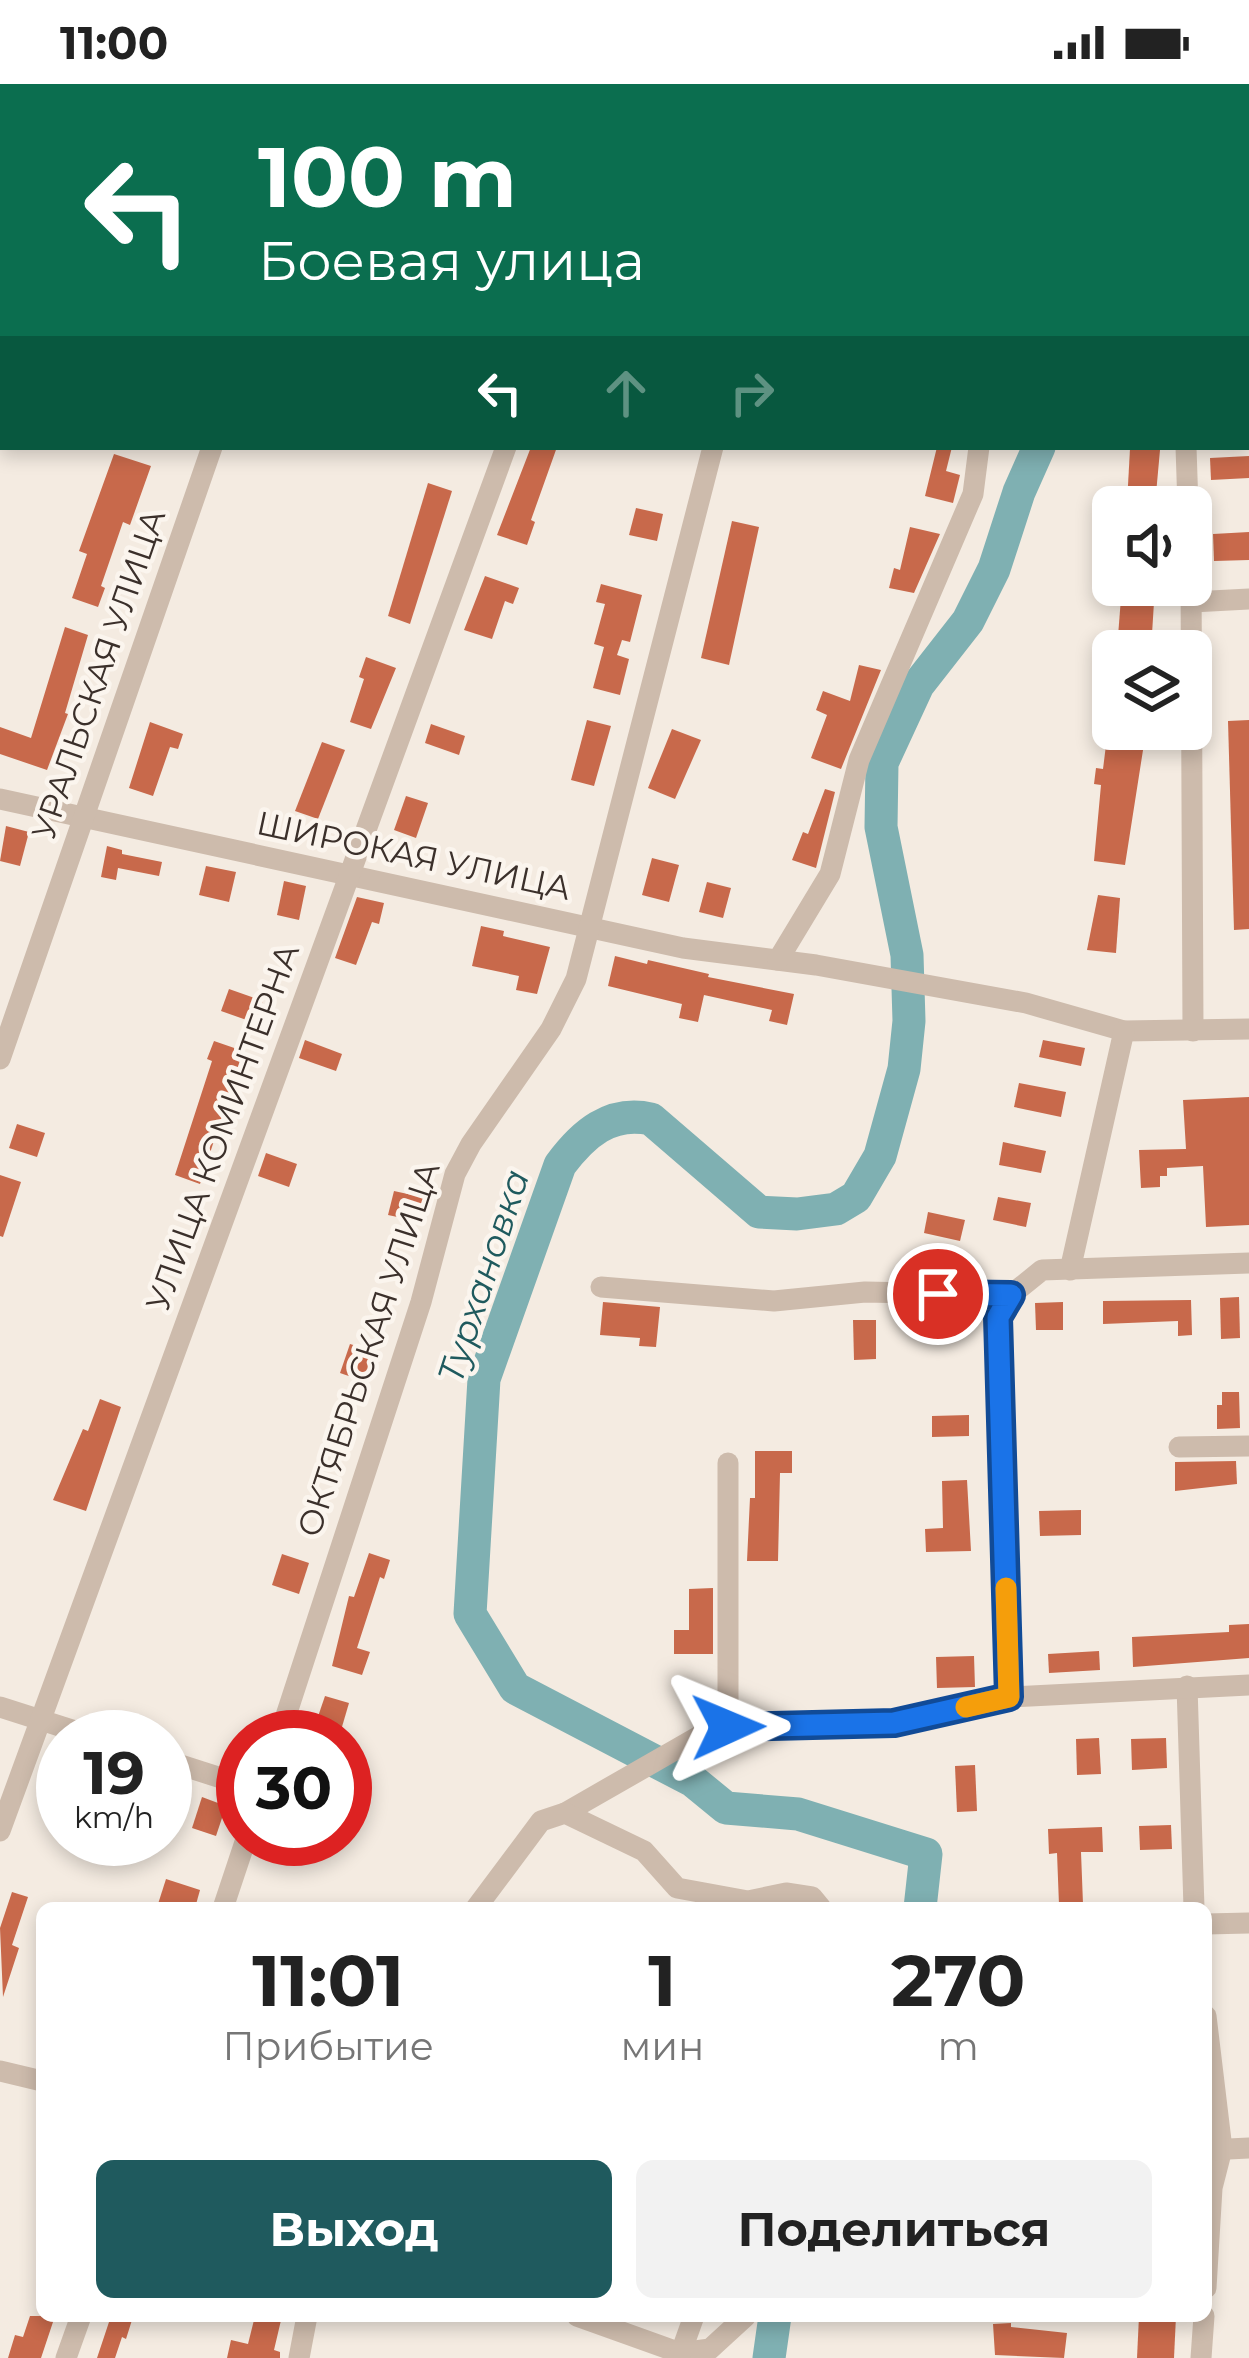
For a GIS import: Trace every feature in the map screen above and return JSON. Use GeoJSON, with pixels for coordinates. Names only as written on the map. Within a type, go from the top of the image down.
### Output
{"type":"FeatureCollection","features":[{"type":"Feature","properties":{"kind":"street","name":"УРАЛЬСКАЯ УЛИЦА"},"geometry":{"type":"LineString","coordinates":[[0,1058],[211,450]]}},
{"type":"Feature","properties":{"kind":"street","name":"УЛИЦА КОМИНТЕРНА"},"geometry":{"type":"LineString","coordinates":[[44,1710],[505,450]]}},
{"type":"Feature","properties":{"kind":"street","name":"ОКТЯБРЬСКАЯ УЛИЦА"},"geometry":{"type":"LineString","coordinates":[[288,1710],[421,1302],[455,1174],[551,1029],[576,979],[712,450]]}},
{"type":"Feature","properties":{"kind":"street"},"geometry":{"type":"LineString","coordinates":[[778,960],[830,874],[859,760],[973,494],[979,450]]}},
{"type":"Feature","properties":{"kind":"street"},"geometry":{"type":"LineString","coordinates":[[1186,450],[1187,486]]}},
{"type":"Feature","properties":{"kind":"street"},"geometry":{"type":"LineString","coordinates":[[1212,601],[1249,599]]}},
{"type":"Feature","properties":{"kind":"street"},"geometry":{"type":"LineString","coordinates":[[1192,606],[1193,1031]]}},
{"type":"Feature","properties":{"kind":"street","name":"ШИРОКАЯ УЛИЦА"},"geometry":{"type":"LineString","coordinates":[[0,799],[683,948],[816,964],[1026,1004],[1124,1030]]}},
{"type":"Feature","properties":{"kind":"street"},"geometry":{"type":"LineString","coordinates":[[1070,1270],[1124,1030],[1249,1029]]}},
{"type":"Feature","properties":{"kind":"street"},"geometry":{"type":"LineString","coordinates":[[1009,1697],[998,1317],[1011,1295],[1042,1270],[1249,1263]]}},
{"type":"Feature","properties":{"kind":"street"},"geometry":{"type":"LineString","coordinates":[[601,1287],[774,1301],[865,1292],[1011,1295]]}},
{"type":"Feature","properties":{"kind":"street"},"geometry":{"type":"LineString","coordinates":[[1179,1447],[1249,1445]]}},
{"type":"Feature","properties":{"kind":"street"},"geometry":{"type":"LineString","coordinates":[[728,1463],[728,1727]]}},
{"type":"Feature","properties":{"kind":"street"},"geometry":{"type":"LineString","coordinates":[[480,1902],[541,1821],[565,1813],[701,1735],[728,1727],[894,1723],[1009,1697],[1249,1684]]}},
{"type":"Feature","properties":{"kind":"street"},"geometry":{"type":"LineString","coordinates":[[1187,1687],[1194,1902]]}},
{"type":"Feature","properties":{"kind":"street"},"geometry":{"type":"LineString","coordinates":[[0,1707],[36,1719]]}},
{"type":"Feature","properties":{"kind":"street","name":"УЛИЦА КОМИНТЕРНА"},"geometry":{"type":"LineString","coordinates":[[0,1831],[36,1731]]}},
{"type":"Feature","properties":{"kind":"street"},"geometry":{"type":"LineString","coordinates":[[565,1813],[644,1851],[672,1898],[748,1901],[786,1893],[812,1897],[816,1902]]}},
{"type":"Feature","properties":{"kind":"street"},"geometry":{"type":"LineString","coordinates":[[225,1902],[237,1866]]}},
{"type":"Feature","properties":{"kind":"street"},"geometry":{"type":"LineString","coordinates":[[1212,1924],[1249,1923]]}},
{"type":"Feature","properties":{"kind":"street"},"geometry":{"type":"LineString","coordinates":[[0,2071],[36,2080]]}},
{"type":"Feature","properties":{"kind":"street"},"geometry":{"type":"LineString","coordinates":[[1212,2116],[1212,2202]]}},
{"type":"Feature","properties":{"kind":"street"},"geometry":{"type":"LineString","coordinates":[[1214,2149],[1249,2147]]}},
{"type":"Feature","properties":{"kind":"street"},"geometry":{"type":"LineString","coordinates":[[67,2358],[79,2322]]}},
{"type":"Feature","properties":{"kind":"street"},"geometry":{"type":"LineString","coordinates":[[299,2358],[306,2322]]}},
{"type":"Feature","properties":{"kind":"street"},"geometry":{"type":"LineString","coordinates":[[592,2322],[680,2356],[710,2349],[739,2322]]}},
{"type":"Feature","properties":{"kind":"street"},"geometry":{"type":"LineString","coordinates":[[680,2356],[692,2322]]}},
{"type":"Feature","properties":{"kind":"street"},"geometry":{"type":"LineString","coordinates":[[1201,2358],[1204,2322]]}},
{"type":"Feature","properties":{"kind":"building"},"geometry":{"type":"Polygon","coordinates":[[[530,450],[556,450],[527,545],[497,535],[530,450]]]}},
{"type":"Feature","properties":{"kind":"building"},"geometry":{"type":"Polygon","coordinates":[[[936,450],[951,450],[946,471],[960,475],[953,503],[925,496],[936,450]]]}},
{"type":"Feature","properties":{"kind":"building"},"geometry":{"type":"Polygon","coordinates":[[[1130,450],[1160,450],[1157,486],[1128,486],[1130,450]]]}},
{"type":"Feature","properties":{"kind":"building"},"geometry":{"type":"Polygon","coordinates":[[[114,454],[151,466],[130,525],[123,522],[98,607],[72,598],[87,554],[79,551],[114,454]]]}},
{"type":"Feature","properties":{"kind":"building"},"geometry":{"type":"Polygon","coordinates":[[[1249,456],[1249,478],[1211,480],[1210,458],[1249,456]]]}},
{"type":"Feature","properties":{"kind":"building"},"geometry":{"type":"Polygon","coordinates":[[[428,483],[452,491],[410,624],[388,616],[428,483]]]}},
{"type":"Feature","properties":{"kind":"building"},"geometry":{"type":"Polygon","coordinates":[[[636,508],[663,514],[657,541],[629,535],[636,508]]]}},
{"type":"Feature","properties":{"kind":"building"},"geometry":{"type":"Polygon","coordinates":[[[732,521],[759,527],[729,665],[701,658],[732,521]]]}},
{"type":"Feature","properties":{"kind":"building"},"geometry":{"type":"Polygon","coordinates":[[[910,527],[940,534],[914,593],[889,588],[894,568],[900,570],[910,527]]]}},
{"type":"Feature","properties":{"kind":"building"},"geometry":{"type":"Polygon","coordinates":[[[1249,532],[1249,560],[1214,561],[1213,534],[1249,532]]]}},
{"type":"Feature","properties":{"kind":"building"},"geometry":{"type":"Polygon","coordinates":[[[485,576],[519,588],[513,604],[505,601],[492,639],[464,630],[485,576]]]}},
{"type":"Feature","properties":{"kind":"building"},"geometry":{"type":"Polygon","coordinates":[[[601,584],[642,595],[630,642],[622,640],[617,655],[629,659],[620,695],[593,688],[604,647],[594,644],[605,604],[596,602],[601,584]]]}},
{"type":"Feature","properties":{"kind":"building"},"geometry":{"type":"Polygon","coordinates":[[[1120,606],[1154,606],[1152,630],[1118,630],[1120,606]]]}},
{"type":"Feature","properties":{"kind":"building"},"geometry":{"type":"Polygon","coordinates":[[[65,627],[88,635],[68,714],[47,770],[0,754],[0,727],[31,738],[65,627]]]}},
{"type":"Feature","properties":{"kind":"building"},"geometry":{"type":"Polygon","coordinates":[[[366,657],[396,668],[371,729],[350,722],[366,657]]]}},
{"type":"Feature","properties":{"kind":"building"},"geometry":{"type":"Polygon","coordinates":[[[859,665],[881,670],[841,769],[811,758],[827,715],[816,710],[823,691],[850,701],[859,665]]]}},
{"type":"Feature","properties":{"kind":"building"},"geometry":{"type":"Polygon","coordinates":[[[587,720],[611,726],[594,786],[571,780],[587,720]]]}},
{"type":"Feature","properties":{"kind":"building"},"geometry":{"type":"Polygon","coordinates":[[[1249,720],[1249,929],[1234,930],[1228,721],[1249,720]]]}},
{"type":"Feature","properties":{"kind":"building"},"geometry":{"type":"Polygon","coordinates":[[[150,722],[183,734],[178,749],[170,747],[153,796],[129,788],[150,722]]]}},
{"type":"Feature","properties":{"kind":"building"},"geometry":{"type":"Polygon","coordinates":[[[431,724],[465,736],[459,755],[425,743],[431,724]]]}},
{"type":"Feature","properties":{"kind":"building"},"geometry":{"type":"Polygon","coordinates":[[[672,729],[701,740],[675,799],[648,788],[672,729]]]}},
{"type":"Feature","properties":{"kind":"building"},"geometry":{"type":"Polygon","coordinates":[[[322,742],[345,750],[318,819],[295,811],[322,742]]]}},
{"type":"Feature","properties":{"kind":"building"},"geometry":{"type":"Polygon","coordinates":[[[1105,750],[1143,750],[1125,865],[1094,861],[1101,785],[1094,784],[1096,768],[1103,769],[1105,750]]]}},
{"type":"Feature","properties":{"kind":"building"},"geometry":{"type":"Polygon","coordinates":[[[825,789],[835,792],[816,868],[792,860],[825,789]]]}},
{"type":"Feature","properties":{"kind":"building"},"geometry":{"type":"Polygon","coordinates":[[[406,796],[428,803],[416,838],[394,830],[406,796]]]}},
{"type":"Feature","properties":{"kind":"building"},"geometry":{"type":"Polygon","coordinates":[[[6,826],[29,832],[20,866],[0,861],[6,826]]]}},
{"type":"Feature","properties":{"kind":"building"},"geometry":{"type":"Polygon","coordinates":[[[107,846],[162,862],[159,876],[118,868],[116,880],[101,877],[107,846]]]}},
{"type":"Feature","properties":{"kind":"building"},"geometry":{"type":"Polygon","coordinates":[[[652,858],[679,865],[669,902],[642,895],[652,858]]]}},
{"type":"Feature","properties":{"kind":"building"},"geometry":{"type":"Polygon","coordinates":[[[206,866],[236,872],[229,902],[199,895],[206,866]]]}},
{"type":"Feature","properties":{"kind":"building"},"geometry":{"type":"Polygon","coordinates":[[[284,881],[306,886],[299,920],[277,915],[284,881]]]}},
{"type":"Feature","properties":{"kind":"building"},"geometry":{"type":"Polygon","coordinates":[[[707,882],[731,888],[723,918],[699,912],[707,882]]]}},
{"type":"Feature","properties":{"kind":"building"},"geometry":{"type":"Polygon","coordinates":[[[1098,895],[1120,898],[1116,953],[1087,950],[1098,895]]]}},
{"type":"Feature","properties":{"kind":"building"},"geometry":{"type":"Polygon","coordinates":[[[357,897],[384,903],[379,924],[372,922],[356,965],[335,958],[357,897]]]}},
{"type":"Feature","properties":{"kind":"building"},"geometry":{"type":"Polygon","coordinates":[[[481,926],[550,947],[537,994],[516,990],[519,976],[472,966],[481,926]]]}},
{"type":"Feature","properties":{"kind":"building"},"geometry":{"type":"Polygon","coordinates":[[[615,956],[794,994],[787,1025],[769,1021],[772,1010],[704,995],[698,1022],[679,1018],[682,1004],[608,986],[615,956]]]}},
{"type":"Feature","properties":{"kind":"building"},"geometry":{"type":"Polygon","coordinates":[[[229,989],[263,1001],[255,1023],[221,1011],[229,989]]]}},
{"type":"Feature","properties":{"kind":"building"},"geometry":{"type":"Polygon","coordinates":[[[305,1040],[342,1054],[336,1071],[299,1058],[305,1040]]]}},
{"type":"Feature","properties":{"kind":"building"},"geometry":{"type":"Polygon","coordinates":[[[1043,1040],[1085,1048],[1081,1066],[1039,1057],[1043,1040]]]}},
{"type":"Feature","properties":{"kind":"building"},"geometry":{"type":"Polygon","coordinates":[[[214,1041],[243,1051],[200,1184],[175,1175],[212,1061],[207,1059],[214,1041]]]}},
{"type":"Feature","properties":{"kind":"building"},"geometry":{"type":"Polygon","coordinates":[[[1019,1083],[1066,1092],[1061,1117],[1014,1107],[1019,1083]]]}},
{"type":"Feature","properties":{"kind":"building"},"geometry":{"type":"Polygon","coordinates":[[[1249,1097],[1249,1225],[1206,1227],[1203,1166],[1167,1168],[1167,1176],[1160,1176],[1160,1187],[1141,1188],[1139,1150],[1186,1149],[1183,1100],[1249,1097]]]}},
{"type":"Feature","properties":{"kind":"building"},"geometry":{"type":"Polygon","coordinates":[[[17,1124],[45,1133],[37,1157],[9,1148],[17,1124]]]}},
{"type":"Feature","properties":{"kind":"building"},"geometry":{"type":"Polygon","coordinates":[[[1003,1142],[1046,1151],[1041,1173],[999,1165],[1003,1142]]]}},
{"type":"Feature","properties":{"kind":"building"},"geometry":{"type":"Polygon","coordinates":[[[266,1153],[297,1164],[289,1187],[258,1176],[266,1153]]]}},
{"type":"Feature","properties":{"kind":"building"},"geometry":{"type":"Polygon","coordinates":[[[0,1175],[21,1182],[3,1237],[0,1236],[0,1175]]]}},
{"type":"Feature","properties":{"kind":"building"},"geometry":{"type":"Polygon","coordinates":[[[394,1191],[426,1198],[421,1222],[388,1215],[394,1191]]]}},
{"type":"Feature","properties":{"kind":"building"},"geometry":{"type":"Polygon","coordinates":[[[998,1197],[1031,1203],[1026,1227],[993,1220],[998,1197]]]}},
{"type":"Feature","properties":{"kind":"building"},"geometry":{"type":"Polygon","coordinates":[[[928,1212],[965,1220],[960,1241],[924,1233],[928,1212]]]}},
{"type":"Feature","properties":{"kind":"building"},"geometry":{"type":"Polygon","coordinates":[[[1239,1297],[1240,1338],[1221,1339],[1220,1298],[1239,1297]]]}},
{"type":"Feature","properties":{"kind":"building"},"geometry":{"type":"Polygon","coordinates":[[[1191,1300],[1192,1335],[1178,1336],[1178,1321],[1103,1324],[1103,1301],[1191,1300]]]}},
{"type":"Feature","properties":{"kind":"building"},"geometry":{"type":"Polygon","coordinates":[[[603,1302],[660,1307],[656,1347],[639,1346],[640,1338],[600,1335],[603,1302]]]}},
{"type":"Feature","properties":{"kind":"building"},"geometry":{"type":"Polygon","coordinates":[[[1063,1302],[1063,1330],[1036,1330],[1035,1303],[1063,1302]]]}},
{"type":"Feature","properties":{"kind":"building"},"geometry":{"type":"Polygon","coordinates":[[[853,1320],[876,1320],[876,1359],[854,1360],[853,1320]]]}},
{"type":"Feature","properties":{"kind":"building"},"geometry":{"type":"Polygon","coordinates":[[[350,1344],[376,1352],[366,1382],[340,1373],[350,1344]]]}},
{"type":"Feature","properties":{"kind":"building"},"geometry":{"type":"Polygon","coordinates":[[[1222,1392],[1239,1392],[1240,1428],[1217,1429],[1222,1392]]]}},
{"type":"Feature","properties":{"kind":"building"},"geometry":{"type":"Polygon","coordinates":[[[100,1399],[121,1407],[86,1511],[53,1500],[100,1399]]]}},
{"type":"Feature","properties":{"kind":"building"},"geometry":{"type":"Polygon","coordinates":[[[969,1415],[969,1436],[932,1437],[932,1416],[969,1415]]]}},
{"type":"Feature","properties":{"kind":"building"},"geometry":{"type":"Polygon","coordinates":[[[755,1451],[792,1451],[792,1473],[780,1473],[778,1561],[747,1561],[755,1451]]]}},
{"type":"Feature","properties":{"kind":"building"},"geometry":{"type":"Polygon","coordinates":[[[1236,1461],[1237,1484],[1175,1491],[1175,1462],[1236,1461]]]}},
{"type":"Feature","properties":{"kind":"building"},"geometry":{"type":"Polygon","coordinates":[[[967,1480],[971,1551],[926,1552],[925,1529],[943,1528],[942,1481],[967,1480]]]}},
{"type":"Feature","properties":{"kind":"building"},"geometry":{"type":"Polygon","coordinates":[[[1081,1510],[1081,1535],[1040,1536],[1039,1511],[1081,1510]]]}},
{"type":"Feature","properties":{"kind":"building"},"geometry":{"type":"Polygon","coordinates":[[[369,1553],[390,1560],[357,1648],[370,1652],[362,1675],[332,1666],[349,1596],[354,1597],[369,1553]]]}},
{"type":"Feature","properties":{"kind":"building"},"geometry":{"type":"Polygon","coordinates":[[[282,1554],[309,1563],[299,1594],[272,1585],[282,1554]]]}},
{"type":"Feature","properties":{"kind":"building"},"geometry":{"type":"Polygon","coordinates":[[[713,1588],[713,1654],[674,1654],[674,1630],[689,1630],[689,1589],[713,1588]]]}},
{"type":"Feature","properties":{"kind":"building"},"geometry":{"type":"Polygon","coordinates":[[[1249,1624],[1249,1658],[1133,1667],[1132,1637],[1229,1632],[1229,1625],[1249,1624]]]}},
{"type":"Feature","properties":{"kind":"building"},"geometry":{"type":"Polygon","coordinates":[[[1099,1651],[1100,1670],[1049,1673],[1048,1654],[1099,1651]]]}},
{"type":"Feature","properties":{"kind":"building"},"geometry":{"type":"Polygon","coordinates":[[[974,1656],[975,1687],[937,1688],[936,1657],[974,1656]]]}},
{"type":"Feature","properties":{"kind":"building"},"geometry":{"type":"Polygon","coordinates":[[[325,1696],[349,1703],[347,1710],[320,1710],[325,1696]]]}},
{"type":"Feature","properties":{"kind":"building"},"geometry":{"type":"Polygon","coordinates":[[[1099,1738],[1101,1774],[1077,1775],[1076,1739],[1099,1738]]]}},
{"type":"Feature","properties":{"kind":"building"},"geometry":{"type":"Polygon","coordinates":[[[1166,1738],[1167,1768],[1132,1770],[1131,1739],[1166,1738]]]}},
{"type":"Feature","properties":{"kind":"building"},"geometry":{"type":"Polygon","coordinates":[[[975,1765],[977,1811],[957,1812],[955,1766],[975,1765]]]}},
{"type":"Feature","properties":{"kind":"building"},"geometry":{"type":"Polygon","coordinates":[[[202,1797],[216,1802],[216,1836],[192,1828],[202,1797]]]}},
{"type":"Feature","properties":{"kind":"building"},"geometry":{"type":"Polygon","coordinates":[[[1171,1825],[1172,1849],[1140,1850],[1139,1826],[1171,1825]]]}},
{"type":"Feature","properties":{"kind":"building"},"geometry":{"type":"Polygon","coordinates":[[[1102,1827],[1103,1852],[1081,1852],[1083,1902],[1059,1902],[1057,1853],[1049,1854],[1048,1829],[1102,1827]]]}},
{"type":"Feature","properties":{"kind":"building"},"geometry":{"type":"Polygon","coordinates":[[[166,1879],[200,1890],[197,1902],[159,1902],[166,1879]]]}},
{"type":"Feature","properties":{"kind":"building"},"geometry":{"type":"Polygon","coordinates":[[[12,1892],[28,1897],[12,1945],[19,1948],[3,1997],[0,1928],[12,1892]]]}},
{"type":"Feature","properties":{"kind":"building"},"geometry":{"type":"Polygon","coordinates":[[[30,2316],[36,2316],[36,2322],[53,2322],[41,2358],[8,2358],[15,2335],[23,2337],[30,2316]]]}},
{"type":"Feature","properties":{"kind":"building"},"geometry":{"type":"Polygon","coordinates":[[[109,2322],[131,2322],[115,2358],[97,2358],[109,2322]]]}},
{"type":"Feature","properties":{"kind":"building"},"geometry":{"type":"Polygon","coordinates":[[[254,2322],[281,2322],[274,2350],[280,2358],[227,2358],[231,2340],[248,2344],[254,2322]]]}},
{"type":"Feature","properties":{"kind":"building"},"geometry":{"type":"Polygon","coordinates":[[[1139,2322],[1176,2322],[1174,2358],[1137,2358],[1139,2322]]]}},
{"type":"Feature","properties":{"kind":"building"},"geometry":{"type":"Polygon","coordinates":[[[1011,2323],[1011,2327],[1067,2333],[1064,2358],[995,2355],[993,2324],[1011,2323]]]}},
{"type":"Feature","properties":{"kind":"waterway","name":"Турхановка"},"geometry":{"type":"LineString","coordinates":[[921,1902],[926,1854],[798,1814],[726,1808],[693,1781],[515,1688],[470,1614],[484,1379],[560,1165],[578,1143],[610,1121],[651,1119],[759,1212],[836,1209],[856,1197],[880,1156],[904,1069],[909,1021],[907,955],[881,827],[882,763],[918,685],[968,621],[994,569],[1038,450]]}},
{"type":"Feature","properties":{"kind":"waterway","name":"Турхановка"},"geometry":{"type":"LineString","coordinates":[[769,2358],[774,2322]]}},
{"type":"Feature","properties":{"kind":"slow traffic"},"geometry":{"type":"LineString","coordinates":[[966,1707],[1009,1697],[1006,1588]]}},
{"type":"Feature","properties":{"kind":"route"},"geometry":{"type":"LineString","coordinates":[[728,1727],[894,1723],[1009,1697],[998,1317],[1011,1295],[938,1294]]}}]}
